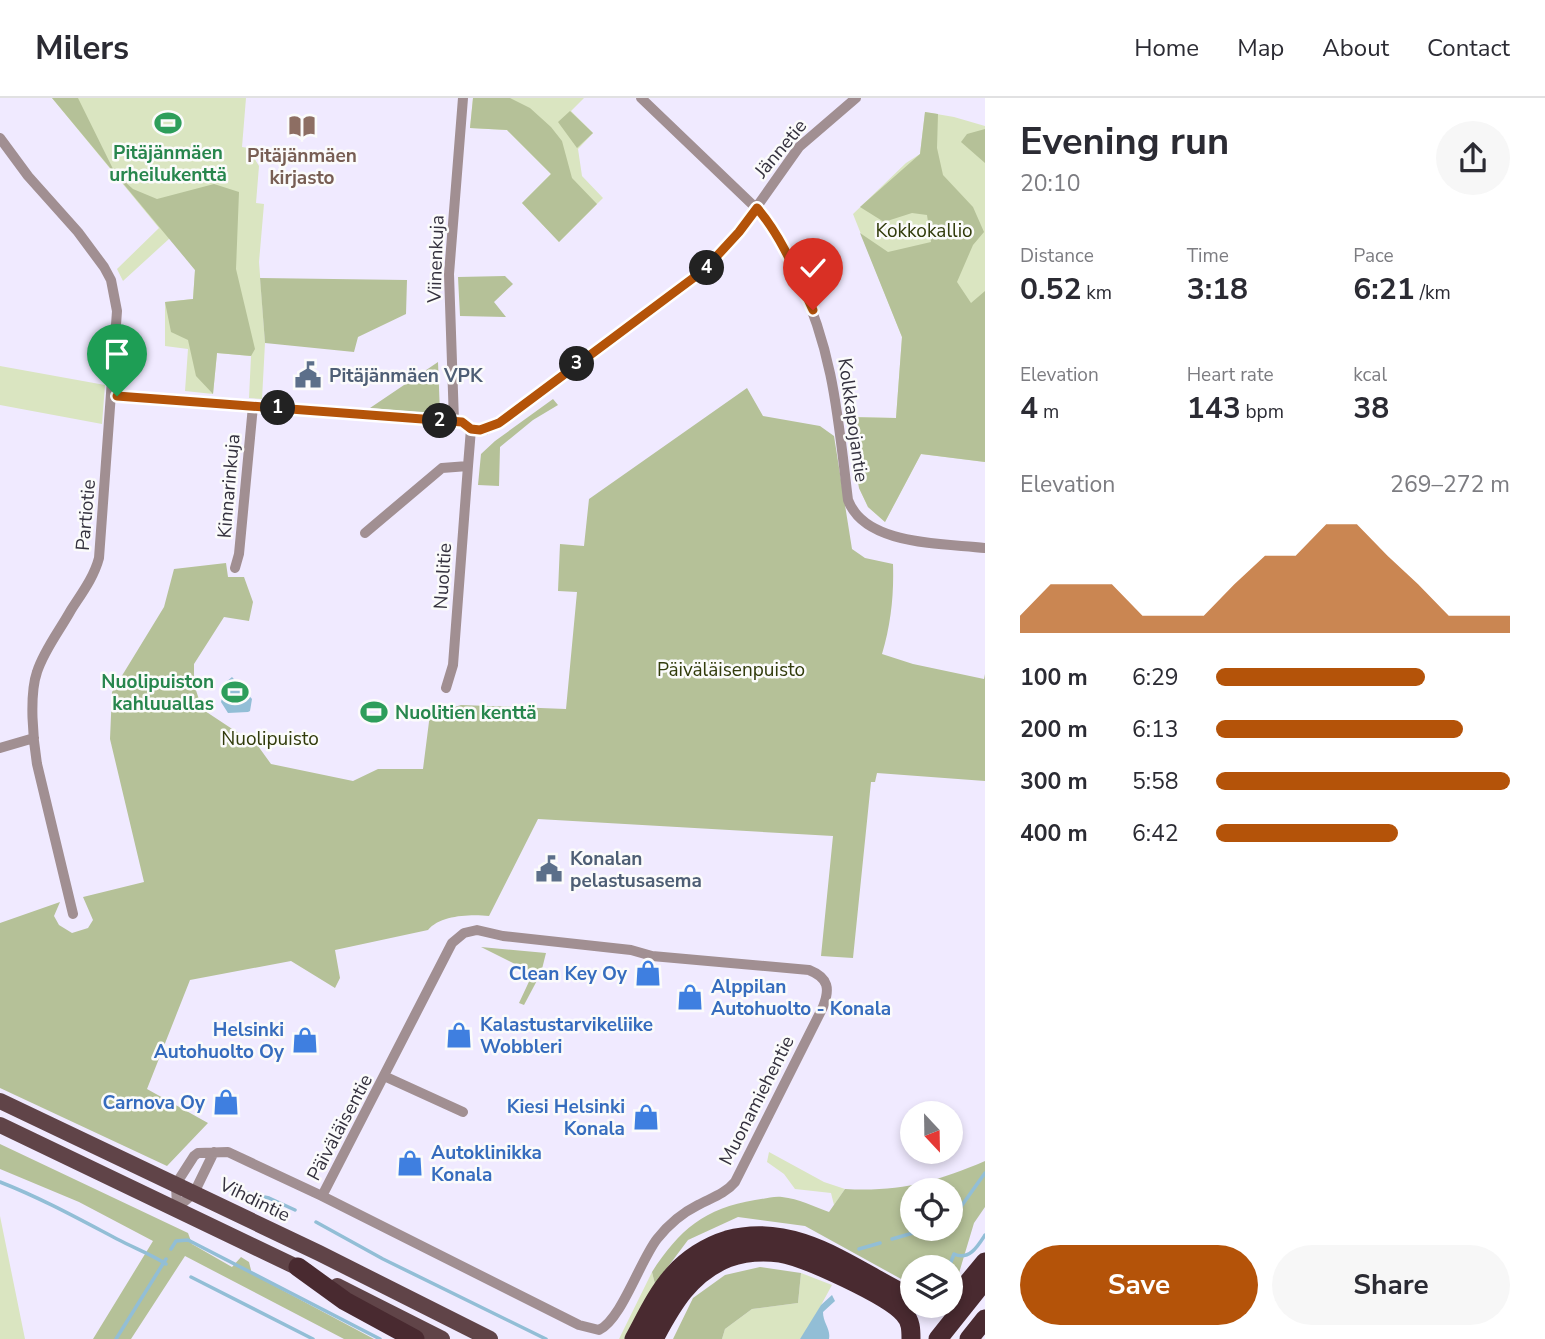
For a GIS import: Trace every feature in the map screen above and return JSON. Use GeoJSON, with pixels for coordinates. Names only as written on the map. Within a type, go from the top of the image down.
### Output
{"type":"FeatureCollection","features":[{"type":"Feature","properties":{"kind":"highway"},"geometry":{"type":"LineString","coordinates":[[634,1339],[675,1273],[705,1249],[720,1242],[750,1235],[780,1236],[808,1244],[900,1292]]}},
{"type":"Feature","properties":{"kind":"highway"},"geometry":{"type":"LineString","coordinates":[[654,1339],[678,1298],[702,1272],[729,1258],[754,1252],[769,1252],[804,1260],[879,1296],[905,1315],[910,1324],[911,1339]]}},
{"type":"Feature","properties":{"kind":"highway"},"geometry":{"type":"LineString","coordinates":[[963,1289],[985,1262]]}},
{"type":"Feature","properties":{"kind":"highway"},"geometry":{"type":"LineString","coordinates":[[298,1267],[345,1301],[415,1339]]}},
{"type":"Feature","properties":{"kind":"highway"},"geometry":{"type":"LineString","coordinates":[[938,1339],[985,1280]]}},
{"type":"Feature","properties":{"kind":"highway"},"geometry":{"type":"LineString","coordinates":[[969,1339],[985,1319]]}},
{"type":"Feature","properties":{"kind":"main road","name":"Vihdintie"},"geometry":{"type":"LineString","coordinates":[[0,1101],[176,1184],[490,1339]]}},
{"type":"Feature","properties":{"kind":"main road"},"geometry":{"type":"LineString","coordinates":[[0,1125],[177,1208],[442,1339]]}},
{"type":"Feature","properties":{"kind":"street","name":"Viinenkuja"},"geometry":{"type":"LineString","coordinates":[[454,422],[449,274],[463,98]]}},
{"type":"Feature","properties":{"kind":"street","name":"Kolkkapojantie"},"geometry":{"type":"LineString","coordinates":[[641,98],[757,208],[792,265],[822,335],[834,383],[848,500],[856,517],[869,527],[896,537],[985,548]]}},
{"type":"Feature","properties":{"kind":"street","name":"Jännetie"},"geometry":{"type":"LineString","coordinates":[[471,429],[485,430],[499,423],[704,270],[739,232],[799,146],[856,98]]}},
{"type":"Feature","properties":{"kind":"street","name":"Partiotie"},"geometry":{"type":"LineString","coordinates":[[0,138],[28,176],[95,254],[111,280],[117,311],[113,396],[99,558],[93,576],[38,669],[34,689],[37,764],[73,914]]}},
{"type":"Feature","properties":{"kind":"street"},"geometry":{"type":"LineString","coordinates":[[113,396],[467,424],[471,429],[468,466],[442,468],[365,533]]}},
{"type":"Feature","properties":{"kind":"street","name":"Kinnarinkuja"},"geometry":{"type":"LineString","coordinates":[[235,568],[239,554],[253,406]]}},
{"type":"Feature","properties":{"kind":"street","name":"Nuolitie"},"geometry":{"type":"LineString","coordinates":[[446,688],[453,666],[468,466]]}},
{"type":"Feature","properties":{"kind":"street"},"geometry":{"type":"LineString","coordinates":[[0,748],[34,738]]}},
{"type":"Feature","properties":{"kind":"street","name":"Muonamiehentie"},"geometry":{"type":"LineString","coordinates":[[214,1152],[239,1155],[579,1325],[599,1330],[613,1319],[645,1257],[665,1230],[690,1209],[721,1194],[735,1182],[823,1007],[827,985],[821,976],[809,971],[652,956],[631,950],[470,930],[458,936],[452,943],[384,1076]]}},
{"type":"Feature","properties":{"kind":"street","name":"Päiväläisentie"},"geometry":{"type":"LineString","coordinates":[[322,1196],[384,1076],[463,1112]]}},
{"type":"Feature","properties":{"kind":"street"},"geometry":{"type":"LineString","coordinates":[[214,1152],[194,1193],[177,1208],[176,1184],[194,1156],[198,1153],[214,1152]]}},
{"type":"Feature","properties":{"kind":"green space"},"geometry":{"type":"Polygon","coordinates":[[[52,98],[246,98],[242,147],[248,148],[259,166],[256,203],[264,204],[259,262],[265,343],[262,399],[249,398],[251,356],[217,353],[213,394],[185,391],[188,349],[165,346],[165,302],[193,299],[195,270],[170,238],[123,281],[117,269],[159,228],[52,98]]]}},
{"type":"Feature","properties":{"kind":"green space"},"geometry":{"type":"Polygon","coordinates":[[[52,98],[78,98],[115,173],[133,189],[157,199],[214,184],[239,192],[236,269],[255,349],[251,356],[217,353],[213,394],[196,376],[188,340],[171,332],[165,302],[193,299],[195,270],[52,98]]]}},
{"type":"Feature","properties":{"kind":"green space"},"geometry":{"type":"Polygon","coordinates":[[[473,98],[584,98],[571,111],[593,133],[578,149],[582,176],[603,198],[559,242],[522,203],[551,174],[507,130],[470,128],[473,98]]]}},
{"type":"Feature","properties":{"kind":"green space"},"geometry":{"type":"Polygon","coordinates":[[[473,98],[510,98],[530,108],[562,141],[572,178],[597,204],[559,242],[522,203],[551,174],[507,130],[470,128],[473,98]]]}},
{"type":"Feature","properties":{"kind":"green space"},"geometry":{"type":"Polygon","coordinates":[[[570,111],[593,133],[577,148],[558,122],[570,111]]]}},
{"type":"Feature","properties":{"kind":"green space","name":"Kokkokallio"},"geometry":{"type":"Polygon","coordinates":[[[925,112],[985,126],[985,462],[921,454],[885,522],[868,507],[859,488],[849,417],[896,418],[902,337],[853,214],[906,163],[920,154],[925,112]]]}},
{"type":"Feature","properties":{"kind":"green space","name":"Kokkokallio"},"geometry":{"type":"Polygon","coordinates":[[[925,112],[938,114],[937,148],[943,175],[973,207],[984,232],[973,245],[957,282],[971,303],[985,291],[985,462],[921,454],[885,522],[868,507],[859,488],[849,417],[896,418],[902,337],[860,233],[888,252],[931,242],[927,215],[912,213],[884,222],[860,207],[920,154],[925,112]]]}},
{"type":"Feature","properties":{"kind":"green space"},"geometry":{"type":"Polygon","coordinates":[[[985,129],[985,163],[961,142],[967,134],[985,129]]]}},
{"type":"Feature","properties":{"kind":"green space"},"geometry":{"type":"Polygon","coordinates":[[[505,276],[513,284],[494,302],[506,317],[460,316],[458,277],[505,276]]]}},
{"type":"Feature","properties":{"kind":"green space"},"geometry":{"type":"Polygon","coordinates":[[[260,278],[407,280],[406,314],[358,337],[354,352],[265,343],[260,278]]]}},
{"type":"Feature","properties":{"kind":"green space"},"geometry":{"type":"Polygon","coordinates":[[[438,362],[440,414],[370,408],[438,362]]]}},
{"type":"Feature","properties":{"kind":"green space"},"geometry":{"type":"Polygon","coordinates":[[[0,366],[105,385],[102,424],[0,405],[0,366]]]}},
{"type":"Feature","properties":{"kind":"green space","name":"Päiväläisenpuisto"},"geometry":{"type":"Polygon","coordinates":[[[747,388],[763,416],[820,426],[834,436],[852,549],[865,558],[893,564],[891,609],[882,654],[913,664],[984,679],[985,674],[985,781],[877,773],[875,782],[871,782],[853,958],[821,956],[833,836],[538,819],[489,916],[448,918],[428,930],[335,950],[340,978],[335,988],[291,961],[190,980],[147,1089],[208,1123],[167,1166],[0,1088],[0,923],[60,902],[54,916],[59,925],[72,933],[88,928],[93,920],[83,897],[144,882],[110,739],[112,692],[164,607],[174,569],[226,563],[228,577],[244,577],[253,602],[249,621],[224,617],[194,664],[194,684],[202,709],[258,746],[271,764],[353,781],[378,769],[423,769],[431,706],[566,709],[577,592],[558,591],[560,544],[584,546],[589,499],[747,388]]]}},
{"type":"Feature","properties":{"kind":"green space"},"geometry":{"type":"Polygon","coordinates":[[[553,399],[558,405],[533,420],[500,447],[499,486],[478,485],[481,454],[553,399]]]}},
{"type":"Feature","properties":{"kind":"green space"},"geometry":{"type":"Polygon","coordinates":[[[481,947],[546,953],[541,973],[524,1005],[519,1003],[533,973],[481,947]]]}},
{"type":"Feature","properties":{"kind":"green space"},"geometry":{"type":"Polygon","coordinates":[[[0,1144],[188,1233],[192,1244],[232,1267],[241,1257],[249,1262],[252,1274],[374,1339],[344,1339],[185,1256],[131,1339],[93,1339],[153,1241],[79,1202],[0,1169],[0,1144]]]}},
{"type":"Feature","properties":{"kind":"green space"},"geometry":{"type":"Polygon","coordinates":[[[769,1152],[824,1182],[845,1189],[834,1205],[831,1193],[795,1189],[784,1174],[767,1162],[769,1152]]]}},
{"type":"Feature","properties":{"kind":"green space"},"geometry":{"type":"Polygon","coordinates":[[[985,1161],[985,1207],[974,1223],[963,1260],[963,1255],[900,1255],[900,1278],[805,1226],[738,1217],[688,1240],[655,1284],[652,1272],[672,1244],[695,1223],[722,1209],[768,1198],[788,1198],[829,1212],[845,1189],[900,1187],[900,1241],[963,1241],[963,1178],[939,1178],[985,1161]]]}},
{"type":"Feature","properties":{"kind":"green space"},"geometry":{"type":"Polygon","coordinates":[[[0,1216],[25,1339],[0,1339],[0,1216]]]}},
{"type":"Feature","properties":{"kind":"green space"},"geometry":{"type":"Polygon","coordinates":[[[760,1267],[801,1273],[798,1303],[752,1309],[725,1329],[722,1339],[673,1339],[693,1298],[725,1275],[760,1267]]]}},
{"type":"Feature","properties":{"kind":"green space"},"geometry":{"type":"Polygon","coordinates":[[[652,1272],[655,1284],[626,1339],[619,1339],[652,1272]]]}},
{"type":"Feature","properties":{"kind":"green space"},"geometry":{"type":"Polygon","coordinates":[[[801,1273],[832,1285],[800,1339],[722,1339],[725,1329],[752,1309],[798,1303],[801,1273]]]}},
{"type":"Feature","properties":{"kind":"water","name":"Nuolipuiston kahluuallas"},"geometry":{"type":"Polygon","coordinates":[[[232,677],[252,699],[248,712],[228,713],[221,702],[226,682],[232,677]]]}},
{"type":"Feature","properties":{"kind":"water"},"geometry":{"type":"Polygon","coordinates":[[[832,1295],[835,1301],[823,1312],[829,1339],[800,1339],[821,1305],[832,1295]]]}},
{"type":"Feature","properties":{"kind":"waterway"},"geometry":{"type":"LineString","coordinates":[[963,1204],[985,1173]]}},
{"type":"Feature","properties":{"kind":"waterway"},"geometry":{"type":"LineString","coordinates":[[0,1182],[60,1209],[166,1264]]}},
{"type":"Feature","properties":{"kind":"waterway"},"geometry":{"type":"LineString","coordinates":[[228,1189],[269,1198],[295,1210]]}},
{"type":"Feature","properties":{"kind":"waterway"},"geometry":{"type":"LineString","coordinates":[[316,1222],[383,1259],[546,1339]]}},
{"type":"Feature","properties":{"kind":"waterway"},"geometry":{"type":"LineString","coordinates":[[963,1256],[976,1248],[985,1235]]}},
{"type":"Feature","properties":{"kind":"waterway"},"geometry":{"type":"LineString","coordinates":[[892,1239],[900,1237]]}},
{"type":"Feature","properties":{"kind":"waterway"},"geometry":{"type":"LineString","coordinates":[[171,1249],[176,1241],[188,1240],[380,1339]]}},
{"type":"Feature","properties":{"kind":"waterway"},"geometry":{"type":"LineString","coordinates":[[859,1249],[880,1243]]}},
{"type":"Feature","properties":{"kind":"waterway"},"geometry":{"type":"LineString","coordinates":[[116,1339],[166,1259]]}},
{"type":"Feature","properties":{"kind":"waterway"},"geometry":{"type":"LineString","coordinates":[[191,1277],[313,1339]]}},
{"type":"Feature","properties":{"kind":"place","name":"Pitäjänmäen urheilukenttä"},"geometry":{"type":"Point","coordinates":[168,123]}},
{"type":"Feature","properties":{"kind":"place","name":"Pitäjänmäen kirjasto"},"geometry":{"type":"Point","coordinates":[302,126]}},
{"type":"Feature","properties":{"kind":"place","name":"Pitäjänmäen VPK"},"geometry":{"type":"Point","coordinates":[308,375]}},
{"type":"Feature","properties":{"kind":"place","name":"Nuolipuiston kahluuallas"},"geometry":{"type":"Point","coordinates":[235,692]}},
{"type":"Feature","properties":{"kind":"place","name":"Nuolitien kenttä"},"geometry":{"type":"Point","coordinates":[374,712]}},
{"type":"Feature","properties":{"kind":"place","name":"Konalan pelastusasema"},"geometry":{"type":"Point","coordinates":[549,869]}},
{"type":"Feature","properties":{"kind":"place","name":"Clean Key Oy"},"geometry":{"type":"Point","coordinates":[648,973]}},
{"type":"Feature","properties":{"kind":"place","name":"Alppilan Autohuolto - Konala"},"geometry":{"type":"Point","coordinates":[690,997]}},
{"type":"Feature","properties":{"kind":"place","name":"Kalastustarvikeliike Wobbleri"},"geometry":{"type":"Point","coordinates":[459,1035]}},
{"type":"Feature","properties":{"kind":"place","name":"Helsinki Autohuolto Oy"},"geometry":{"type":"Point","coordinates":[305,1040]}},
{"type":"Feature","properties":{"kind":"place","name":"Carnova Oy"},"geometry":{"type":"Point","coordinates":[226,1102]}},
{"type":"Feature","properties":{"kind":"place","name":"Kiesi Helsinki Konala"},"geometry":{"type":"Point","coordinates":[646,1117]}},
{"type":"Feature","properties":{"kind":"place","name":"Autoklinikka Konala"},"geometry":{"type":"Point","coordinates":[410,1163]}},
{"type":"Feature","properties":{"kind":"route"},"geometry":{"type":"LineString","coordinates":[[117,396],[462,422],[471,429],[485,430],[499,423],[704,270],[757,208],[792,265],[813,310]]}},
{"type":"Feature","properties":{"kind":"park label","name":"Nuolipuisto"},"geometry":{"type":"Point","coordinates":[270,738]}}]}
